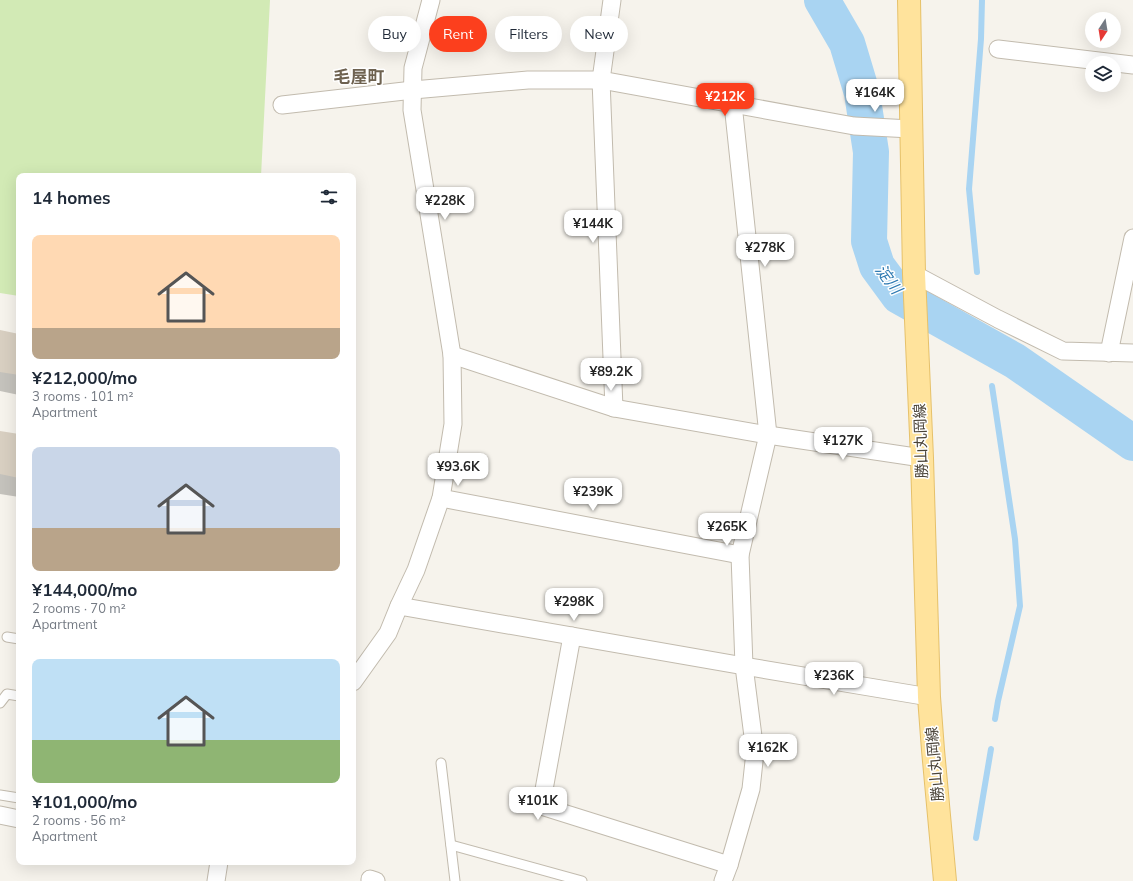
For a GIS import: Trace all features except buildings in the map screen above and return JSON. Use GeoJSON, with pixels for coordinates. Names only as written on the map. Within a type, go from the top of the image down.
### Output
{"type":"FeatureCollection","features":[{"type":"Feature","properties":{"kind":"main road","name":"勝山丸岡線"},"geometry":{"type":"LineString","coordinates":[[909,0],[903,128],[914,280],[930,697],[933,750],[945,881]]}},
{"type":"Feature","properties":{"kind":"street"},"geometry":{"type":"LineString","coordinates":[[356,678],[388,633],[416,570],[441,498],[453,424],[452,355],[412,110],[413,68],[431,0]]}},
{"type":"Feature","properties":{"kind":"street"},"geometry":{"type":"LineString","coordinates":[[612,0],[601,80],[614,408]]}},
{"type":"Feature","properties":{"kind":"street"},"geometry":{"type":"LineString","coordinates":[[998,48],[1133,65]]}},
{"type":"Feature","properties":{"kind":"street"},"geometry":{"type":"LineString","coordinates":[[282,105],[413,90],[528,80],[601,80],[854,126],[903,128]]}},
{"type":"Feature","properties":{"kind":"street"},"geometry":{"type":"LineString","coordinates":[[723,881],[751,789],[755,752],[744,666],[740,555],[768,435],[733,104]]}},
{"type":"Feature","properties":{"kind":"street"},"geometry":{"type":"LineString","coordinates":[[1109,353],[1133,238]]}},
{"type":"Feature","properties":{"kind":"street"},"geometry":{"type":"LineString","coordinates":[[914,280],[1063,351],[1133,353]]}},
{"type":"Feature","properties":{"kind":"street"},"geometry":{"type":"LineString","coordinates":[[452,355],[614,408],[768,435],[922,458]]}},
{"type":"Feature","properties":{"kind":"street"},"geometry":{"type":"LineString","coordinates":[[441,498],[740,555]]}},
{"type":"Feature","properties":{"kind":"street"},"geometry":{"type":"LineString","coordinates":[[399,606],[930,697]]}},
{"type":"Feature","properties":{"kind":"street"},"geometry":{"type":"LineString","coordinates":[[572,636],[541,806],[729,865]]}},
{"type":"Feature","properties":{"kind":"street"},"geometry":{"type":"LineString","coordinates":[[0,815],[16,818]]}},
{"type":"Feature","properties":{"kind":"street"},"geometry":{"type":"LineString","coordinates":[[216,881],[219,865]]}},
{"type":"Feature","properties":{"kind":"street"},"geometry":{"type":"LineString","coordinates":[[370,881],[370,879],[376,881]]}},
{"type":"Feature","properties":{"kind":"lane"},"geometry":{"type":"LineString","coordinates":[[7,637],[16,638]]}},
{"type":"Feature","properties":{"kind":"lane"},"geometry":{"type":"LineString","coordinates":[[0,703],[7,694],[16,696]]}},
{"type":"Feature","properties":{"kind":"lane"},"geometry":{"type":"LineString","coordinates":[[441,763],[456,881]]}},
{"type":"Feature","properties":{"kind":"lane"},"geometry":{"type":"LineString","coordinates":[[0,796],[16,798]]}},
{"type":"Feature","properties":{"kind":"lane"},"geometry":{"type":"LineString","coordinates":[[451,845],[582,881]]}},
{"type":"Feature","properties":{"kind":"green space"},"geometry":{"type":"Polygon","coordinates":[[[0,0],[270,0],[261,173],[16,173],[16,296],[0,293],[0,0]]]}},
{"type":"Feature","properties":{"kind":"waterway","name":"淀川"},"geometry":{"type":"LineString","coordinates":[[822,0],[847,43],[862,93],[871,152],[869,241],[877,266],[899,296],[1015,361],[1133,443]]}},
{"type":"Feature","properties":{"kind":"waterway"},"geometry":{"type":"LineString","coordinates":[[977,272],[969,189],[981,39],[982,0]]}},
{"type":"Feature","properties":{"kind":"waterway"},"geometry":{"type":"LineString","coordinates":[[992,386],[1015,539],[1020,606],[995,719]]}},
{"type":"Feature","properties":{"kind":"waterway"},"geometry":{"type":"LineString","coordinates":[[976,838],[991,749]]}},
{"type":"Feature","properties":{"kind":"district","name":"毛屋町"},"geometry":{"type":"Point","coordinates":[359,77]}}]}
